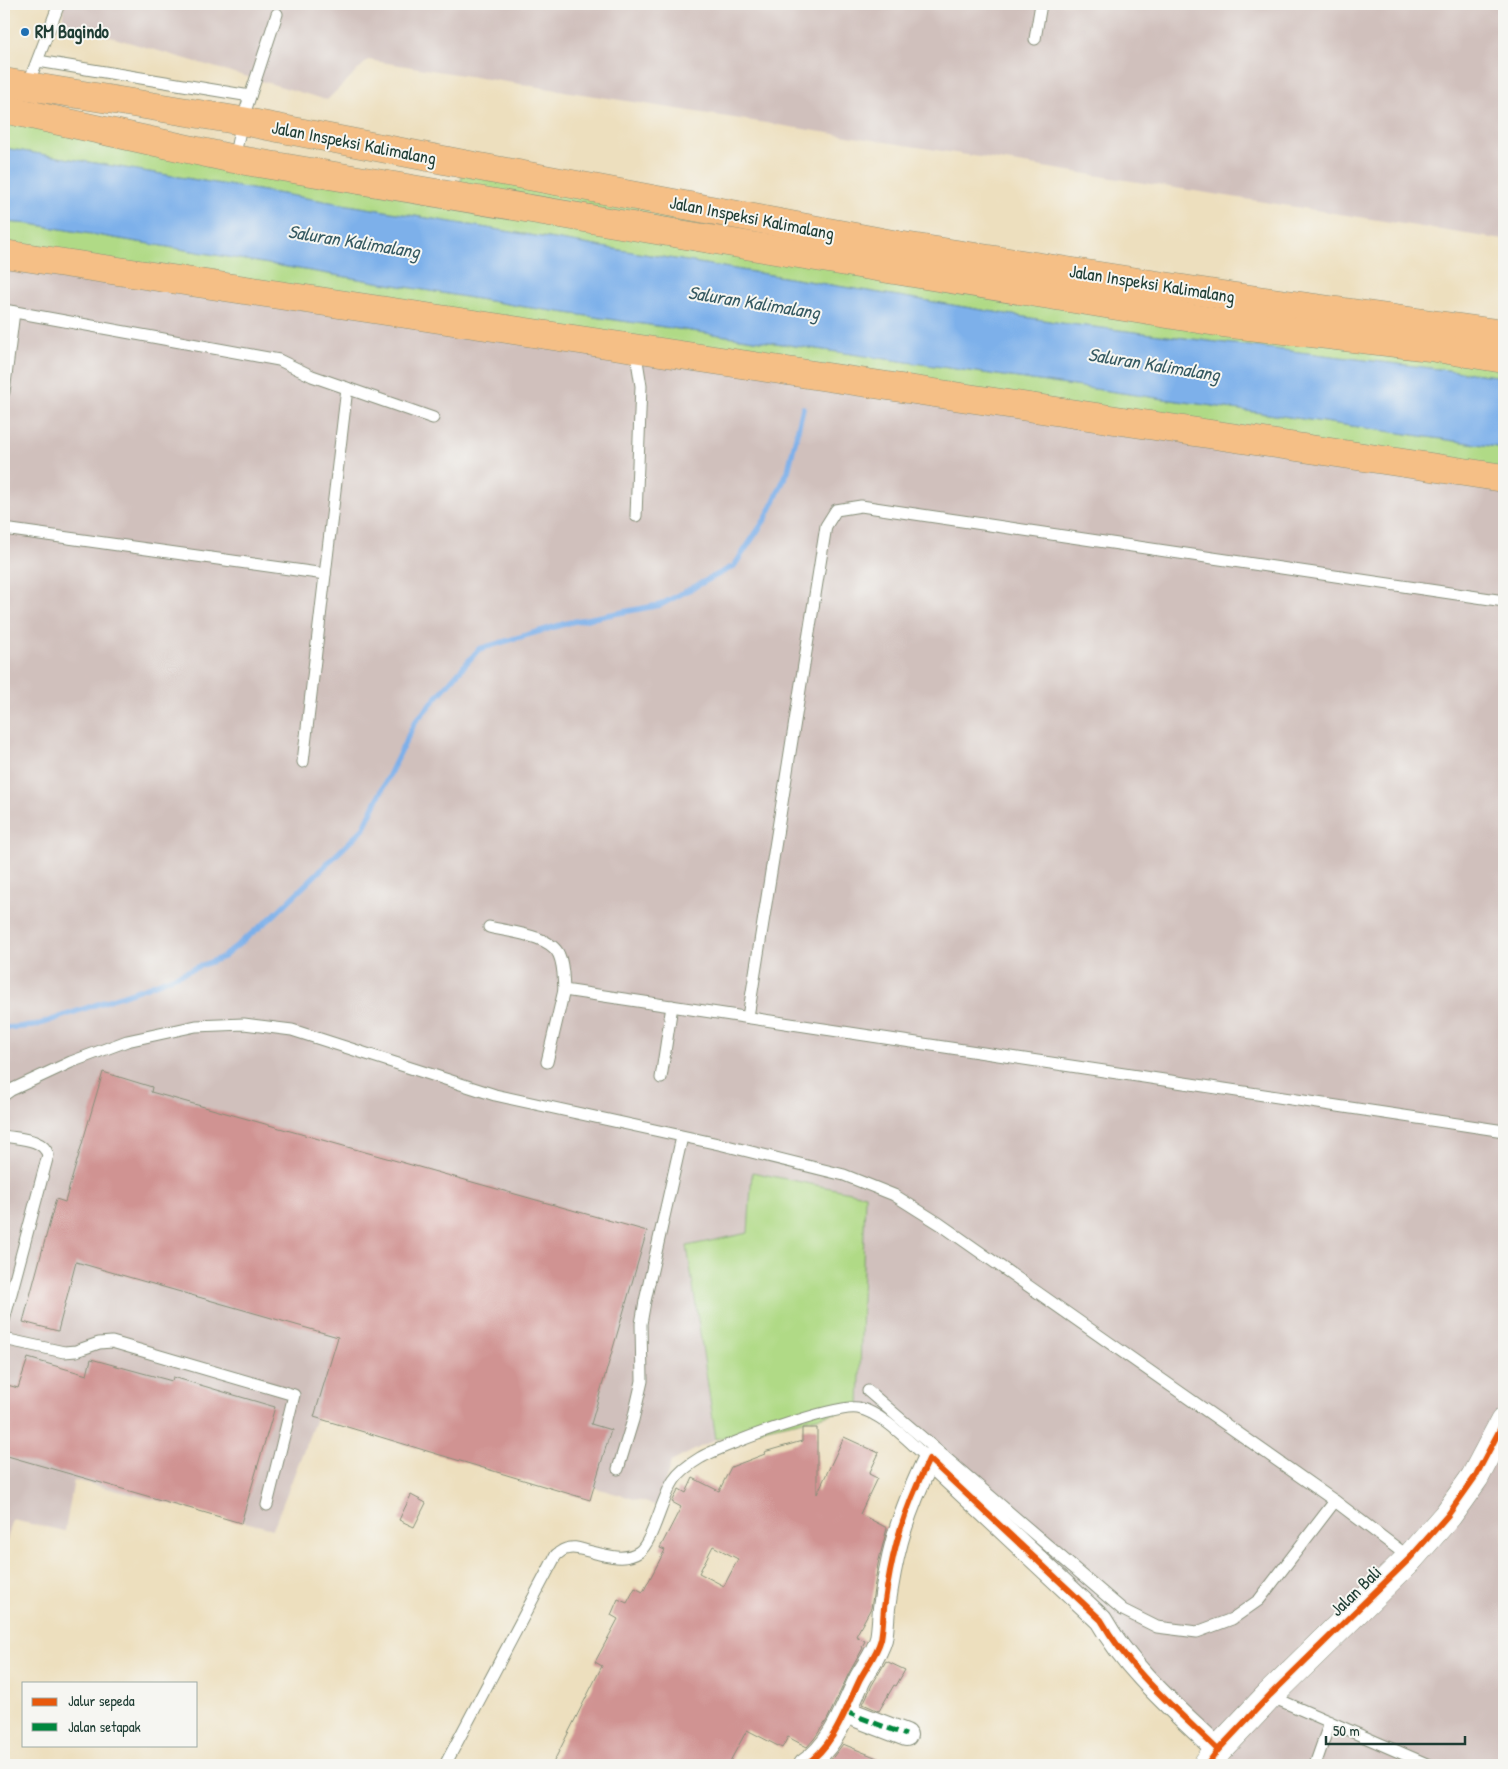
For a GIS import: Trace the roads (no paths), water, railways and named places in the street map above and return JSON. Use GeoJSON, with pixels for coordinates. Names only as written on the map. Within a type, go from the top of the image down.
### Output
{"type":"FeatureCollection","features":[{"type":"Feature","properties":{"kind":"main road","name":"Jalan Inspeksi Kalimalang"},"geometry":{"type":"LineString","coordinates":[[17,98],[246,109],[464,164],[896,258],[1223,323],[1431,336],[1504,334]]}},
{"type":"Feature","properties":{"kind":"main road","name":"Jalan Inspeksi Kalimalang"},"geometry":{"type":"LineString","coordinates":[[17,98],[234,159],[458,197],[896,258],[1229,296],[1431,336],[1504,359]]}},
{"type":"Feature","properties":{"kind":"main road"},"geometry":{"type":"LineString","coordinates":[[458,197],[464,164]]}},
{"type":"Feature","properties":{"kind":"main road"},"geometry":{"type":"LineString","coordinates":[[4,254],[1504,478]]}},
{"type":"Feature","properties":{"kind":"main road"},"geometry":{"type":"LineString","coordinates":[[1223,323],[1229,296]]}},
{"type":"Feature","properties":{"kind":"street","name":"Jalan Bali"},"geometry":{"type":"LineString","coordinates":[[1212,1758],[1270,1695],[1410,1558],[1448,1515],[1470,1484],[1504,1422]]}},
{"type":"Feature","properties":{"kind":"street"},"geometry":{"type":"LineString","coordinates":[[805,1765],[814,1759],[824,1748],[840,1725],[860,1678],[874,1657],[880,1641],[896,1543],[907,1506],[929,1459],[1101,1620],[1109,1635],[1134,1667],[1212,1758]]}},
{"type":"Feature","properties":{"kind":"street"},"geometry":{"type":"LineString","coordinates":[[846,1712],[906,1735]]}},
{"type":"Feature","properties":{"kind":"lane"},"geometry":{"type":"LineString","coordinates":[[17,98],[38,61],[59,4]]}},
{"type":"Feature","properties":{"kind":"lane"},"geometry":{"type":"LineString","coordinates":[[1035,39],[1041,4]]}},
{"type":"Feature","properties":{"kind":"lane"},"geometry":{"type":"LineString","coordinates":[[234,159],[246,109],[278,14]]}},
{"type":"Feature","properties":{"kind":"lane"},"geometry":{"type":"LineString","coordinates":[[38,61],[246,109]]}},
{"type":"Feature","properties":{"kind":"lane"},"geometry":{"type":"LineString","coordinates":[[4,392],[9,311],[279,360],[312,376],[433,418]]}},
{"type":"Feature","properties":{"kind":"lane"},"geometry":{"type":"LineString","coordinates":[[635,347],[641,386],[636,516]]}},
{"type":"Feature","properties":{"kind":"lane"},"geometry":{"type":"LineString","coordinates":[[303,762],[347,388]]}},
{"type":"Feature","properties":{"kind":"lane"},"geometry":{"type":"LineString","coordinates":[[748,1017],[826,526],[836,510],[861,506],[1504,601]]}},
{"type":"Feature","properties":{"kind":"lane"},"geometry":{"type":"LineString","coordinates":[[4,529],[325,574]]}},
{"type":"Feature","properties":{"kind":"lane"},"geometry":{"type":"LineString","coordinates":[[489,927],[540,939],[552,945],[559,954],[563,969],[564,990],[547,1062]]}},
{"type":"Feature","properties":{"kind":"lane"},"geometry":{"type":"LineString","coordinates":[[564,990],[1504,1131]]}},
{"type":"Feature","properties":{"kind":"lane"},"geometry":{"type":"LineString","coordinates":[[661,1078],[672,1006]]}},
{"type":"Feature","properties":{"kind":"lane"},"geometry":{"type":"LineString","coordinates":[[4,1095],[71,1062],[127,1041],[196,1026],[244,1024],[292,1030],[495,1095],[844,1175],[894,1195],[940,1224],[1335,1501],[1410,1558]]}},
{"type":"Feature","properties":{"kind":"lane"},"geometry":{"type":"LineString","coordinates":[[4,1136],[39,1142],[46,1148],[48,1155],[4,1320]]}},
{"type":"Feature","properties":{"kind":"lane"},"geometry":{"type":"LineString","coordinates":[[618,1469],[633,1420],[642,1381],[641,1324],[682,1137]]}},
{"type":"Feature","properties":{"kind":"lane"},"geometry":{"type":"LineString","coordinates":[[4,1339],[64,1352],[76,1351],[99,1343],[112,1342],[294,1395],[267,1505]]}},
{"type":"Feature","properties":{"kind":"lane"},"geometry":{"type":"LineString","coordinates":[[868,1391],[1124,1610],[1157,1627],[1196,1632],[1232,1619],[1260,1600],[1335,1501]]}},
{"type":"Feature","properties":{"kind":"lane"},"geometry":{"type":"LineString","coordinates":[[446,1765],[556,1555],[564,1549],[576,1547],[614,1556],[629,1556],[641,1551],[648,1540],[667,1492],[674,1479],[684,1468],[719,1449],[800,1420],[844,1408],[857,1408],[869,1411],[882,1419],[929,1459]]}},
{"type":"Feature","properties":{"kind":"lane"},"geometry":{"type":"LineString","coordinates":[[1270,1695],[1429,1765]]}},
{"type":"Feature","properties":{"kind":"lane"},"geometry":{"type":"LineString","coordinates":[[1315,1765],[1330,1722]]}},
{"type":"Feature","properties":{"kind":"water","name":"Saluran Kalimalang"},"geometry":{"type":"Polygon","coordinates":[[[4,148],[1061,323],[1504,377],[1504,448],[525,307],[31,224],[4,222],[4,148]]]}},
{"type":"Feature","properties":{"kind":"waterway"},"geometry":{"type":"LineString","coordinates":[[4,1028],[34,1026],[150,986],[223,957],[272,917],[363,829],[415,722],[479,649],[571,622],[660,605],[734,566],[766,518],[788,471],[803,408]]}},
{"type":"Feature","properties":{"kind":"place","name":"RM Bagindo"},"geometry":{"type":"Point","coordinates":[25,32]}}]}
